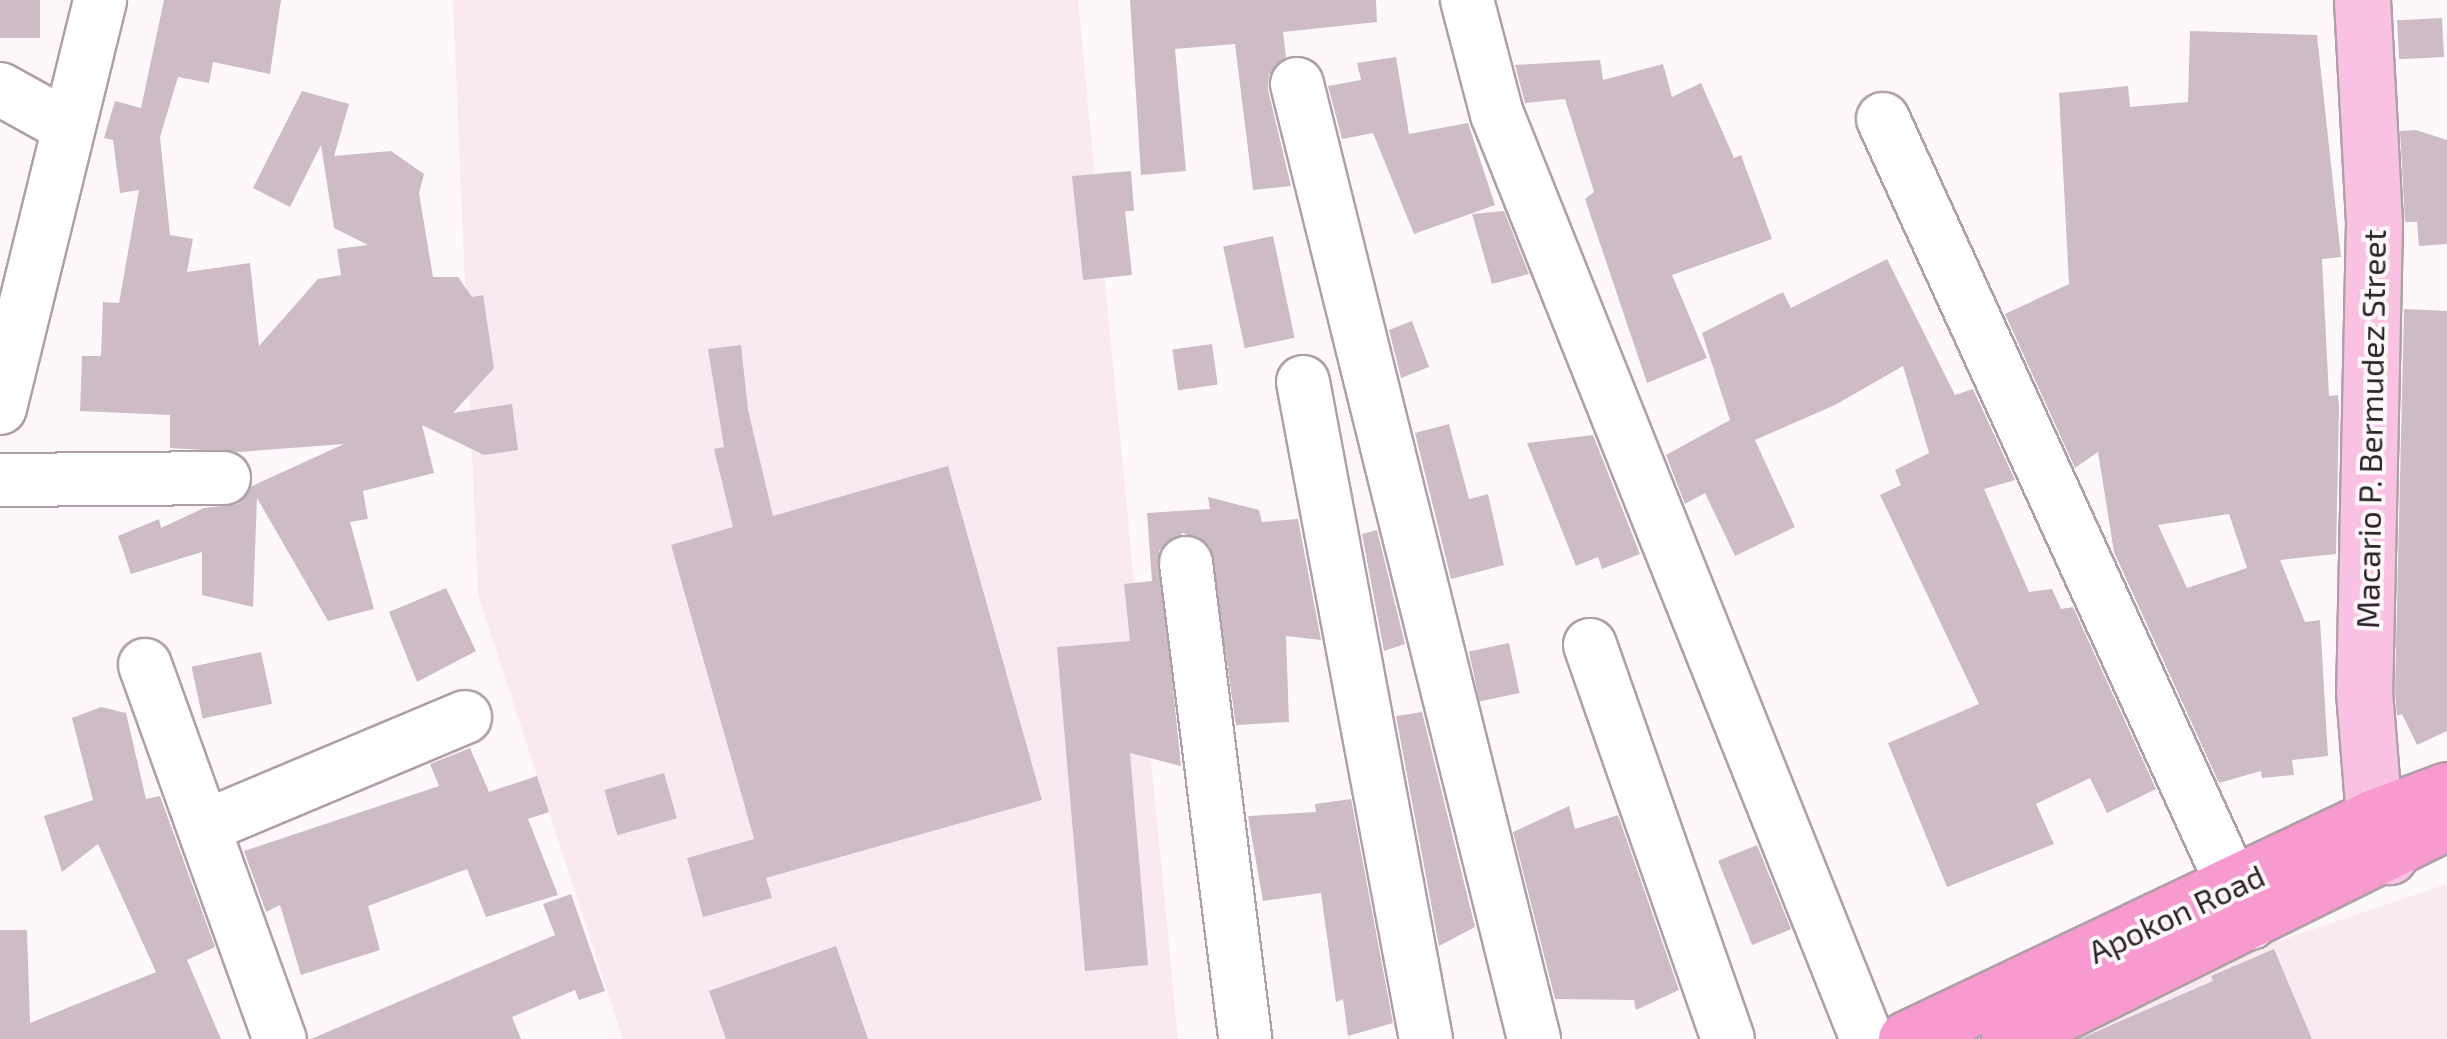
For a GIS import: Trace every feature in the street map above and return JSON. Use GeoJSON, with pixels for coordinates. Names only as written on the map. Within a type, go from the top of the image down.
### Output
{"type":"FeatureCollection","features":[{"type":"Feature","properties":{"kind":"highway","name":"Apokon Road"},"geometry":{"type":"LineString","coordinates":[[1906,1039],[2242,905],[2382,836],[2447,790]]}},
{"type":"Feature","properties":{"kind":"highway","name":"Apokon Road"},"geometry":{"type":"LineString","coordinates":[[2382,836],[2447,822]]}},
{"type":"Feature","properties":{"kind":"highway","name":"Apokon Road"},"geometry":{"type":"LineString","coordinates":[[2009,1039],[2086,1023],[2242,905]]}},
{"type":"Feature","properties":{"kind":"main road","name":"Macario P. Bermudez Street"},"geometry":{"type":"LineString","coordinates":[[2362,0],[2374,222],[2364,692],[2382,836]]}},
{"type":"Feature","properties":{"kind":"street"},"geometry":{"type":"LineString","coordinates":[[0,408],[100,0]]}},
{"type":"Feature","properties":{"kind":"street"},"geometry":{"type":"LineString","coordinates":[[1467,0],[1479,66],[1497,114],[1867,1039]]}},
{"type":"Feature","properties":{"kind":"street"},"geometry":{"type":"LineString","coordinates":[[1297,84],[1534,1039]]}},
{"type":"Feature","properties":{"kind":"street"},"geometry":{"type":"LineString","coordinates":[[0,89],[67,126]]}},
{"type":"Feature","properties":{"kind":"street"},"geometry":{"type":"LineString","coordinates":[[1883,119],[2242,905]]}},
{"type":"Feature","properties":{"kind":"street"},"geometry":{"type":"LineString","coordinates":[[1302,382],[1426,1039]]}},
{"type":"Feature","properties":{"kind":"street"},"geometry":{"type":"LineString","coordinates":[[0,480],[224,478]]}},
{"type":"Feature","properties":{"kind":"street"},"geometry":{"type":"LineString","coordinates":[[1186,563],[1245,1039]]}},
{"type":"Feature","properties":{"kind":"street"},"geometry":{"type":"LineString","coordinates":[[1590,645],[1728,1039]]}},
{"type":"Feature","properties":{"kind":"street"},"geometry":{"type":"LineString","coordinates":[[144,666],[206,826],[280,1039]]}},
{"type":"Feature","properties":{"kind":"street"},"geometry":{"type":"LineString","coordinates":[[206,826],[465,717]]}},
{"type":"Feature","properties":{"kind":"shaded area"},"geometry":{"type":"Polygon","coordinates":[[[453,0],[1078,0],[1178,1039],[623,1039],[478,595],[453,0]]]}},
{"type":"Feature","properties":{"kind":"shaded area"},"geometry":{"type":"Polygon","coordinates":[[[2447,884],[2447,1039],[2105,1039],[2094,1003],[2447,884]]]}},
{"type":"Feature","properties":{"kind":"building"},"geometry":{"type":"Polygon","coordinates":[[[0,0],[40,0],[40,38],[0,38],[0,0]]]}},
{"type":"Feature","properties":{"kind":"building"},"geometry":{"type":"Polygon","coordinates":[[[164,0],[281,0],[270,74],[213,62],[209,83],[178,77],[160,137],[170,235],[193,239],[187,272],[250,263],[259,346],[318,279],[341,275],[337,249],[368,245],[334,228],[321,145],[290,207],[253,188],[302,91],[349,104],[334,156],[391,151],[424,174],[419,193],[433,277],[458,277],[472,297],[483,295],[494,368],[453,413],[512,404],[518,450],[484,455],[422,425],[434,473],[363,491],[368,519],[350,522],[374,609],[328,621],[257,498],[253,607],[202,595],[202,552],[131,574],[118,536],[159,519],[161,528],[204,508],[238,504],[252,486],[344,444],[239,452],[170,448],[170,415],[80,411],[82,356],[101,356],[103,302],[119,303],[139,190],[120,193],[113,140],[104,138],[115,101],[141,108],[164,0]]]}},
{"type":"Feature","properties":{"kind":"building"},"geometry":{"type":"Polygon","coordinates":[[[1130,0],[1376,0],[1377,22],[1283,32],[1286,57],[1269,75],[1268,90],[1291,186],[1253,190],[1235,44],[1175,49],[1186,171],[1141,175],[1130,0]]]}},
{"type":"Feature","properties":{"kind":"building"},"geometry":{"type":"Polygon","coordinates":[[[2442,18],[2444,57],[2399,59],[2397,20],[2442,18]]]}},
{"type":"Feature","properties":{"kind":"building"},"geometry":{"type":"Polygon","coordinates":[[[2190,31],[2317,35],[2341,257],[2322,259],[2329,396],[2338,395],[2339,407],[2336,554],[2280,560],[2305,622],[2320,620],[2328,756],[2292,760],[2294,775],[2262,778],[2261,771],[2219,783],[2114,552],[2098,452],[2075,468],[2005,314],[2069,284],[2059,93],[2128,86],[2130,107],[2188,102],[2190,31]],[[2229,514],[2158,525],[2187,588],[2247,568],[2229,514]]]}},
{"type":"Feature","properties":{"kind":"building"},"geometry":{"type":"Polygon","coordinates":[[[1396,57],[1409,134],[1468,123],[1495,205],[1414,234],[1373,133],[1342,139],[1328,86],[1361,80],[1357,63],[1396,57]]]}},
{"type":"Feature","properties":{"kind":"building"},"geometry":{"type":"Polygon","coordinates":[[[1600,60],[1603,80],[1663,64],[1672,97],[1701,83],[1734,158],[1741,155],[1772,239],[1672,275],[1707,358],[1647,383],[1585,199],[1594,192],[1565,99],[1525,103],[1515,65],[1600,60]]]}},
{"type":"Feature","properties":{"kind":"building"},"geometry":{"type":"Polygon","coordinates":[[[2416,130],[2447,140],[2447,244],[2419,246],[2417,222],[2405,222],[2400,131],[2416,130]]]}},
{"type":"Feature","properties":{"kind":"building"},"geometry":{"type":"Polygon","coordinates":[[[1131,171],[1134,211],[1125,211],[1132,275],[1083,280],[1072,176],[1131,171]]]}},
{"type":"Feature","properties":{"kind":"building"},"geometry":{"type":"Polygon","coordinates":[[[1504,211],[1529,274],[1492,284],[1472,214],[1504,211]]]}},
{"type":"Feature","properties":{"kind":"building"},"geometry":{"type":"Polygon","coordinates":[[[1273,236],[1295,338],[1245,348],[1223,247],[1273,236]]]}},
{"type":"Feature","properties":{"kind":"building"},"geometry":{"type":"Polygon","coordinates":[[[1887,259],[1955,395],[1973,389],[2015,480],[1984,489],[2029,592],[2052,589],[2061,609],[2073,607],[2156,789],[2107,813],[2090,778],[2036,804],[2054,844],[1947,887],[1888,743],[1979,704],[1880,495],[1901,485],[1895,470],[1929,453],[1903,366],[1835,405],[1755,440],[1795,527],[1735,556],[1705,493],[1685,504],[1666,455],[1730,420],[1702,333],[1783,292],[1791,308],[1887,259]]]}},
{"type":"Feature","properties":{"kind":"building"},"geometry":{"type":"Polygon","coordinates":[[[2404,309],[2447,311],[2447,731],[2417,745],[2402,714],[2397,716],[2395,691],[2404,309]]]}},
{"type":"Feature","properties":{"kind":"building"},"geometry":{"type":"Polygon","coordinates":[[[1412,321],[1429,367],[1401,378],[1389,330],[1412,321]]]}},
{"type":"Feature","properties":{"kind":"building"},"geometry":{"type":"Polygon","coordinates":[[[1212,344],[1218,385],[1178,390],[1172,350],[1212,344]]]}},
{"type":"Feature","properties":{"kind":"building"},"geometry":{"type":"Polygon","coordinates":[[[741,345],[748,410],[773,516],[948,466],[1042,800],[766,878],[772,898],[703,917],[687,858],[754,839],[671,545],[733,527],[714,449],[724,447],[708,349],[741,345]]]}},
{"type":"Feature","properties":{"kind":"building"},"geometry":{"type":"Polygon","coordinates":[[[1449,424],[1469,499],[1488,494],[1504,565],[1451,579],[1415,433],[1449,424]]]}},
{"type":"Feature","properties":{"kind":"building"},"geometry":{"type":"Polygon","coordinates":[[[1593,435],[1640,554],[1602,569],[1598,557],[1576,566],[1527,443],[1593,435]]]}},
{"type":"Feature","properties":{"kind":"building"},"geometry":{"type":"Polygon","coordinates":[[[1208,497],[1259,510],[1262,522],[1298,519],[1321,640],[1286,636],[1289,722],[1236,725],[1210,546],[1183,533],[1159,550],[1181,766],[1130,753],[1148,965],[1085,971],[1057,647],[1130,641],[1124,584],[1152,581],[1147,513],[1210,509],[1208,497]]]}},
{"type":"Feature","properties":{"kind":"building"},"geometry":{"type":"Polygon","coordinates":[[[1377,530],[1405,644],[1384,651],[1362,534],[1377,530]]]}},
{"type":"Feature","properties":{"kind":"building"},"geometry":{"type":"Polygon","coordinates":[[[446,588],[476,651],[417,682],[389,612],[446,588]]]}},
{"type":"Feature","properties":{"kind":"building"},"geometry":{"type":"Polygon","coordinates":[[[1509,643],[1520,693],[1479,701],[1469,652],[1509,643]]]}},
{"type":"Feature","properties":{"kind":"building"},"geometry":{"type":"Polygon","coordinates":[[[261,652],[272,704],[203,719],[192,667],[261,652]]]}},
{"type":"Feature","properties":{"kind":"building"},"geometry":{"type":"Polygon","coordinates":[[[101,707],[126,713],[146,799],[160,796],[215,947],[187,960],[221,1039],[0,1039],[0,930],[27,930],[30,1023],[156,972],[98,844],[62,872],[44,816],[93,800],[72,718],[101,707]]]}},
{"type":"Feature","properties":{"kind":"building"},"geometry":{"type":"Polygon","coordinates":[[[1422,712],[1475,927],[1439,946],[1396,716],[1422,712]]]}},
{"type":"Feature","properties":{"kind":"building"},"geometry":{"type":"Polygon","coordinates":[[[470,748],[489,792],[537,776],[549,812],[528,819],[558,895],[486,917],[467,869],[368,906],[380,950],[301,975],[280,905],[266,912],[244,851],[439,786],[430,764],[470,748]]]}},
{"type":"Feature","properties":{"kind":"building"},"geometry":{"type":"Polygon","coordinates":[[[664,773],[677,818],[617,835],[604,790],[664,773]]]}},
{"type":"Feature","properties":{"kind":"building"},"geometry":{"type":"Polygon","coordinates":[[[1351,799],[1393,1023],[1348,1036],[1343,999],[1336,1002],[1321,893],[1263,901],[1248,816],[1316,812],[1315,804],[1351,799]]]}},
{"type":"Feature","properties":{"kind":"building"},"geometry":{"type":"Polygon","coordinates":[[[1569,806],[1575,829],[1618,815],[1679,990],[1636,1010],[1634,1000],[1555,999],[1513,832],[1569,806]]]}},
{"type":"Feature","properties":{"kind":"building"},"geometry":{"type":"Polygon","coordinates":[[[1757,845],[1791,929],[1752,945],[1718,861],[1757,845]]]}},
{"type":"Feature","properties":{"kind":"building"},"geometry":{"type":"Polygon","coordinates":[[[571,894],[605,991],[579,1000],[575,990],[512,1017],[521,1039],[311,1039],[555,935],[543,904],[571,894]]]}},
{"type":"Feature","properties":{"kind":"building"},"geometry":{"type":"Polygon","coordinates":[[[836,946],[868,1039],[726,1039],[709,991],[836,946]]]}},
{"type":"Feature","properties":{"kind":"building"},"geometry":{"type":"Polygon","coordinates":[[[2274,949],[2312,1039],[2079,1039],[2213,981],[2211,976],[2274,949]]]}}]}
